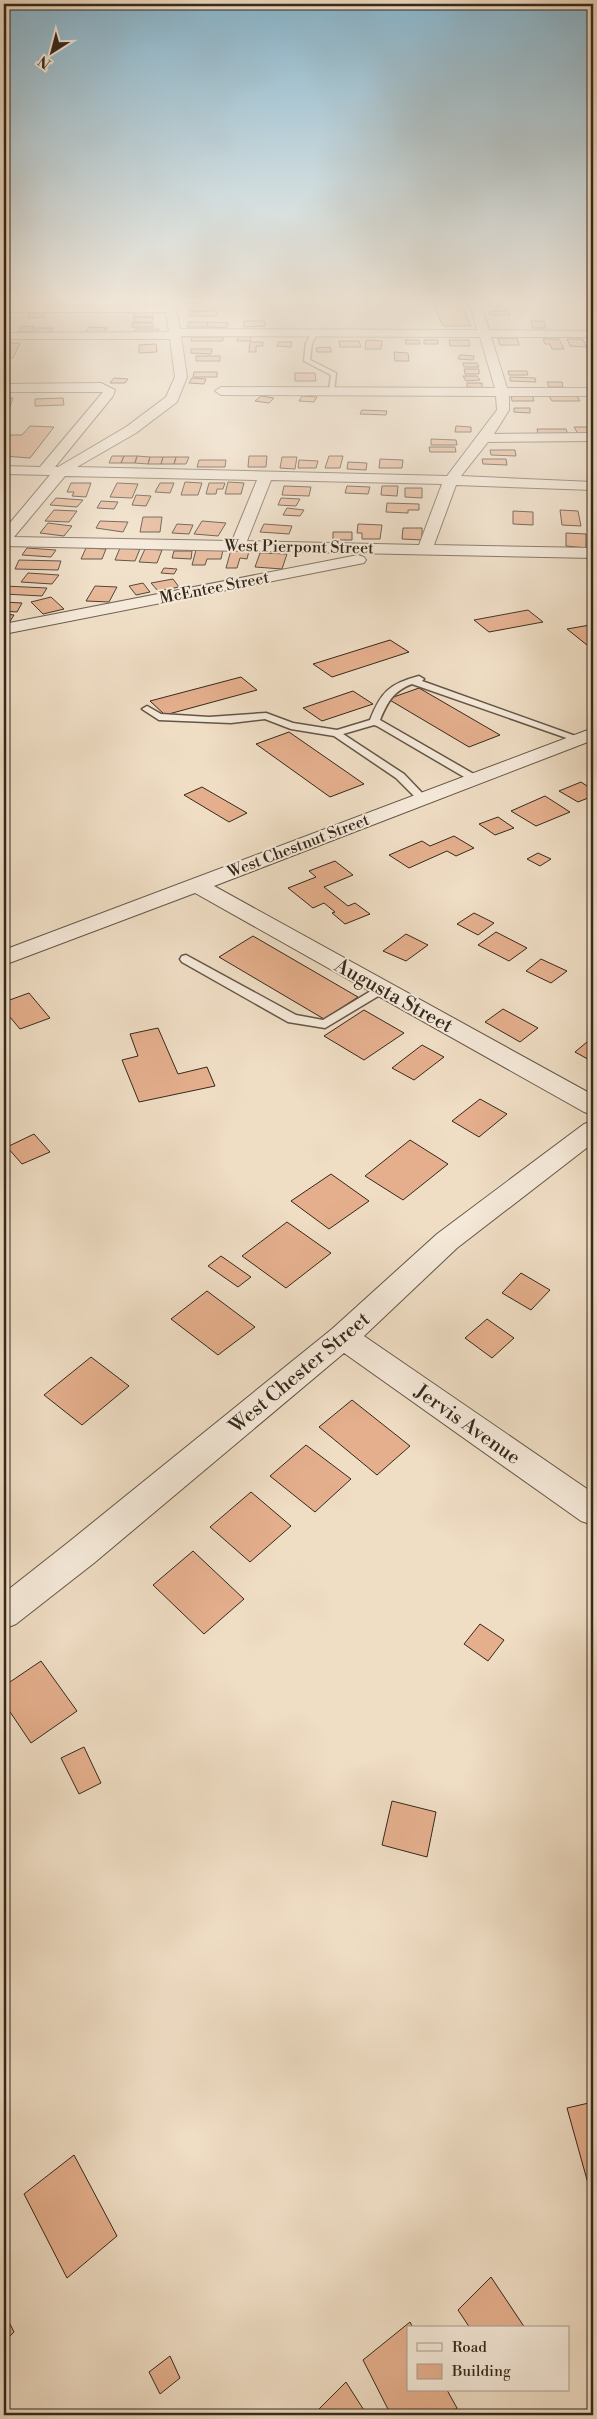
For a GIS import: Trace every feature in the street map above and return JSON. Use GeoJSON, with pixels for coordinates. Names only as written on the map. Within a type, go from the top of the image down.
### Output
{"type":"FeatureCollection","features":[{"type":"Feature","properties":{"kind":"street"},"geometry":{"type":"LineString","coordinates":[[44,471],[94,413]]}},
{"type":"Feature","properties":{"kind":"street"},"geometry":{"type":"LineString","coordinates":[[4,540],[62,471],[131,430],[154,413]]}},
{"type":"Feature","properties":{"kind":"street"},"geometry":{"type":"LineString","coordinates":[[425,548],[451,480],[501,413]]}},
{"type":"Feature","properties":{"kind":"street"},"geometry":{"type":"LineString","coordinates":[[484,438],[593,437]]}},
{"type":"Feature","properties":{"kind":"street"},"geometry":{"type":"LineString","coordinates":[[4,470],[451,480],[593,486]]}},
{"type":"Feature","properties":{"kind":"street"},"geometry":{"type":"LineString","coordinates":[[238,544],[266,476]]}},
{"type":"Feature","properties":{"kind":"street","name":"West Pierpont Street"},"geometry":{"type":"LineString","coordinates":[[4,540],[593,553]]}},
{"type":"Feature","properties":{"kind":"street","name":"McEntee Street"},"geometry":{"type":"LineString","coordinates":[[4,629],[301,569],[425,548]]}},
{"type":"Feature","properties":{"kind":"street","name":"West Chestnut Street"},"geometry":{"type":"LineString","coordinates":[[4,958],[586,736]]}},
{"type":"Feature","properties":{"kind":"street","name":"Augusta Street"},"geometry":{"type":"LineString","coordinates":[[195,884],[593,1106]]}},
{"type":"Feature","properties":{"kind":"street","name":"West Chester Street"},"geometry":{"type":"LineString","coordinates":[[4,1613],[82,1552],[343,1337],[447,1241],[593,1130]]}},
{"type":"Feature","properties":{"kind":"street","name":"Jervis Avenue"},"geometry":{"type":"LineString","coordinates":[[343,1337],[593,1511]]}},
{"type":"Feature","properties":{"kind":"lane"},"geometry":{"type":"LineString","coordinates":[[374,722],[384,698],[415,680],[586,736]]}},
{"type":"Feature","properties":{"kind":"lane"},"geometry":{"type":"LineString","coordinates":[[147,709],[159,717],[209,720],[231,720],[266,716],[291,726],[337,733],[374,722],[403,735],[475,778]]}},
{"type":"Feature","properties":{"kind":"lane"},"geometry":{"type":"LineString","coordinates":[[337,733],[400,776],[422,798]]}},
{"type":"Feature","properties":{"kind":"lane"},"geometry":{"type":"LineString","coordinates":[[186,959],[293,1019],[317,1023],[325,1024],[384,990]]}},
{"type":"Feature","properties":{"kind":"building"},"geometry":{"type":"Polygon","coordinates":[[[361,413],[387,413],[386,415],[361,413]]]}},
{"type":"Feature","properties":{"kind":"building"},"geometry":{"type":"Polygon","coordinates":[[[30,426],[54,427],[30,458],[4,456],[4,444],[11,435],[22,435],[30,426]]]}},
{"type":"Feature","properties":{"kind":"building"},"geometry":{"type":"Polygon","coordinates":[[[456,426],[471,427],[471,432],[455,432],[456,426]]]}},
{"type":"Feature","properties":{"kind":"building"},"geometry":{"type":"Polygon","coordinates":[[[574,427],[590,427],[593,434],[578,434],[574,427]]]}},
{"type":"Feature","properties":{"kind":"building"},"geometry":{"type":"Polygon","coordinates":[[[537,429],[566,429],[568,435],[538,434],[537,429]]]}},
{"type":"Feature","properties":{"kind":"building"},"geometry":{"type":"Polygon","coordinates":[[[431,439],[456,440],[457,445],[431,445],[431,439]]]}},
{"type":"Feature","properties":{"kind":"building"},"geometry":{"type":"Polygon","coordinates":[[[429,447],[455,447],[456,452],[430,452],[429,447]]]}},
{"type":"Feature","properties":{"kind":"building"},"geometry":{"type":"Polygon","coordinates":[[[490,450],[515,450],[516,456],[491,455],[490,450]]]}},
{"type":"Feature","properties":{"kind":"building"},"geometry":{"type":"Polygon","coordinates":[[[112,456],[124,456],[121,463],[109,463],[112,456]]]}},
{"type":"Feature","properties":{"kind":"building"},"geometry":{"type":"Polygon","coordinates":[[[124,456],[137,456],[135,463],[121,463],[124,456]]]}},
{"type":"Feature","properties":{"kind":"building"},"geometry":{"type":"Polygon","coordinates":[[[137,456],[150,457],[148,464],[135,463],[137,456]]]}},
{"type":"Feature","properties":{"kind":"building"},"geometry":{"type":"Polygon","coordinates":[[[249,456],[267,456],[266,467],[248,467],[249,456]]]}},
{"type":"Feature","properties":{"kind":"building"},"geometry":{"type":"Polygon","coordinates":[[[329,456],[343,456],[340,468],[325,468],[329,456]]]}},
{"type":"Feature","properties":{"kind":"building"},"geometry":{"type":"Polygon","coordinates":[[[150,457],[163,457],[161,464],[148,464],[150,457]]]}},
{"type":"Feature","properties":{"kind":"building"},"geometry":{"type":"Polygon","coordinates":[[[163,457],[176,457],[174,464],[161,464],[163,457]]]}},
{"type":"Feature","properties":{"kind":"building"},"geometry":{"type":"Polygon","coordinates":[[[176,457],[189,457],[186,464],[174,464],[176,457]]]}},
{"type":"Feature","properties":{"kind":"building"},"geometry":{"type":"Polygon","coordinates":[[[282,457],[297,457],[295,469],[280,468],[282,457]]]}},
{"type":"Feature","properties":{"kind":"building"},"geometry":{"type":"Polygon","coordinates":[[[380,459],[403,460],[402,468],[379,468],[380,459]]]}},
{"type":"Feature","properties":{"kind":"building"},"geometry":{"type":"Polygon","coordinates":[[[482,459],[506,459],[507,465],[483,464],[482,459]]]}},
{"type":"Feature","properties":{"kind":"building"},"geometry":{"type":"Polygon","coordinates":[[[199,460],[226,460],[225,467],[197,467],[199,460]]]}},
{"type":"Feature","properties":{"kind":"building"},"geometry":{"type":"Polygon","coordinates":[[[299,460],[318,461],[316,468],[298,468],[299,460]]]}},
{"type":"Feature","properties":{"kind":"building"},"geometry":{"type":"Polygon","coordinates":[[[348,462],[367,463],[366,470],[347,469],[348,462]]]}},
{"type":"Feature","properties":{"kind":"building"},"geometry":{"type":"Polygon","coordinates":[[[185,482],[202,483],[198,495],[181,495],[185,482]]]}},
{"type":"Feature","properties":{"kind":"building"},"geometry":{"type":"Polygon","coordinates":[[[228,482],[244,483],[241,494],[225,494],[228,482]]]}},
{"type":"Feature","properties":{"kind":"building"},"geometry":{"type":"Polygon","coordinates":[[[71,483],[91,483],[86,497],[72,496],[74,492],[67,492],[71,483]]]}},
{"type":"Feature","properties":{"kind":"building"},"geometry":{"type":"Polygon","coordinates":[[[117,483],[138,484],[132,498],[110,497],[117,483]]]}},
{"type":"Feature","properties":{"kind":"building"},"geometry":{"type":"Polygon","coordinates":[[[160,483],[174,483],[170,493],[155,492],[160,483]]]}},
{"type":"Feature","properties":{"kind":"building"},"geometry":{"type":"Polygon","coordinates":[[[209,483],[225,483],[223,489],[217,489],[216,494],[206,494],[209,483]]]}},
{"type":"Feature","properties":{"kind":"building"},"geometry":{"type":"Polygon","coordinates":[[[284,486],[311,487],[309,496],[282,495],[284,486]]]}},
{"type":"Feature","properties":{"kind":"building"},"geometry":{"type":"Polygon","coordinates":[[[347,486],[370,487],[368,494],[345,493],[347,486]]]}},
{"type":"Feature","properties":{"kind":"building"},"geometry":{"type":"Polygon","coordinates":[[[382,486],[398,486],[397,496],[381,495],[382,486]]]}},
{"type":"Feature","properties":{"kind":"building"},"geometry":{"type":"Polygon","coordinates":[[[405,488],[422,488],[422,498],[405,497],[405,488]]]}},
{"type":"Feature","properties":{"kind":"building"},"geometry":{"type":"Polygon","coordinates":[[[136,495],[151,496],[146,506],[132,505],[136,495]]]}},
{"type":"Feature","properties":{"kind":"building"},"geometry":{"type":"Polygon","coordinates":[[[56,498],[83,500],[77,507],[50,505],[56,498]]]}},
{"type":"Feature","properties":{"kind":"building"},"geometry":{"type":"Polygon","coordinates":[[[281,498],[300,499],[296,506],[278,505],[281,498]]]}},
{"type":"Feature","properties":{"kind":"building"},"geometry":{"type":"Polygon","coordinates":[[[101,501],[118,502],[114,509],[97,508],[101,501]]]}},
{"type":"Feature","properties":{"kind":"building"},"geometry":{"type":"Polygon","coordinates":[[[387,503],[419,504],[419,510],[408,510],[408,513],[386,512],[387,503]]]}},
{"type":"Feature","properties":{"kind":"building"},"geometry":{"type":"Polygon","coordinates":[[[287,508],[304,510],[300,516],[283,515],[287,508]]]}},
{"type":"Feature","properties":{"kind":"building"},"geometry":{"type":"Polygon","coordinates":[[[54,510],[77,511],[69,522],[45,521],[54,510]]]}},
{"type":"Feature","properties":{"kind":"building"},"geometry":{"type":"Polygon","coordinates":[[[560,510],[578,511],[581,526],[562,525],[560,510]]]}},
{"type":"Feature","properties":{"kind":"building"},"geometry":{"type":"Polygon","coordinates":[[[513,511],[533,512],[533,525],[513,524],[513,511]]]}},
{"type":"Feature","properties":{"kind":"building"},"geometry":{"type":"Polygon","coordinates":[[[143,517],[162,517],[160,532],[140,532],[143,517]]]}},
{"type":"Feature","properties":{"kind":"building"},"geometry":{"type":"Polygon","coordinates":[[[100,521],[128,522],[123,532],[96,528],[100,521]]]}},
{"type":"Feature","properties":{"kind":"building"},"geometry":{"type":"Polygon","coordinates":[[[202,521],[226,523],[218,536],[194,534],[202,521]]]}},
{"type":"Feature","properties":{"kind":"building"},"geometry":{"type":"Polygon","coordinates":[[[48,523],[72,526],[64,536],[40,533],[48,523]]]}},
{"type":"Feature","properties":{"kind":"building"},"geometry":{"type":"Polygon","coordinates":[[[177,524],[193,525],[189,534],[172,533],[177,524]]]}},
{"type":"Feature","properties":{"kind":"building"},"geometry":{"type":"Polygon","coordinates":[[[264,524],[292,526],[289,534],[260,532],[264,524]]]}},
{"type":"Feature","properties":{"kind":"building"},"geometry":{"type":"Polygon","coordinates":[[[358,524],[382,525],[380,539],[362,539],[362,533],[357,533],[358,524]]]}},
{"type":"Feature","properties":{"kind":"building"},"geometry":{"type":"Polygon","coordinates":[[[403,528],[422,528],[422,540],[402,539],[403,528]]]}},
{"type":"Feature","properties":{"kind":"building"},"geometry":{"type":"Polygon","coordinates":[[[333,532],[352,532],[352,540],[333,540],[333,532]]]}},
{"type":"Feature","properties":{"kind":"building"},"geometry":{"type":"Polygon","coordinates":[[[566,533],[586,534],[586,548],[566,546],[566,533]]]}},
{"type":"Feature","properties":{"kind":"building"},"geometry":{"type":"Polygon","coordinates":[[[27,548],[56,550],[51,557],[22,555],[27,548]]]}},
{"type":"Feature","properties":{"kind":"building"},"geometry":{"type":"Polygon","coordinates":[[[86,548],[106,549],[102,559],[81,559],[86,548]]]}},
{"type":"Feature","properties":{"kind":"building"},"geometry":{"type":"Polygon","coordinates":[[[120,548],[140,549],[135,561],[115,560],[120,548]]]}},
{"type":"Feature","properties":{"kind":"building"},"geometry":{"type":"Polygon","coordinates":[[[145,549],[162,550],[157,563],[139,562],[145,549]]]}},
{"type":"Feature","properties":{"kind":"building"},"geometry":{"type":"Polygon","coordinates":[[[196,550],[223,550],[221,559],[207,559],[205,565],[192,565],[196,550]]]}},
{"type":"Feature","properties":{"kind":"building"},"geometry":{"type":"Polygon","coordinates":[[[231,550],[249,551],[247,559],[240,558],[237,568],[226,568],[231,550]]]}},
{"type":"Feature","properties":{"kind":"building"},"geometry":{"type":"Polygon","coordinates":[[[174,551],[192,551],[191,559],[172,558],[174,551]]]}},
{"type":"Feature","properties":{"kind":"building"},"geometry":{"type":"Polygon","coordinates":[[[260,553],[287,554],[282,569],[255,567],[260,553]]]}},
{"type":"Feature","properties":{"kind":"building"},"geometry":{"type":"Polygon","coordinates":[[[19,560],[61,561],[58,570],[15,569],[19,560]]]}},
{"type":"Feature","properties":{"kind":"building"},"geometry":{"type":"Polygon","coordinates":[[[164,568],[177,569],[174,574],[161,573],[164,568]]]}},
{"type":"Feature","properties":{"kind":"building"},"geometry":{"type":"Polygon","coordinates":[[[28,573],[59,575],[52,584],[21,582],[28,573]]]}},
{"type":"Feature","properties":{"kind":"building"},"geometry":{"type":"Polygon","coordinates":[[[173,579],[179,587],[158,591],[151,583],[173,579]]]}},
{"type":"Feature","properties":{"kind":"building"},"geometry":{"type":"Polygon","coordinates":[[[143,583],[150,592],[136,595],[129,586],[143,583]]]}},
{"type":"Feature","properties":{"kind":"building"},"geometry":{"type":"Polygon","coordinates":[[[4,586],[47,588],[42,596],[4,594],[4,586]]]}},
{"type":"Feature","properties":{"kind":"building"},"geometry":{"type":"Polygon","coordinates":[[[95,586],[117,587],[109,602],[86,601],[95,586]]]}},
{"type":"Feature","properties":{"kind":"building"},"geometry":{"type":"Polygon","coordinates":[[[51,597],[64,609],[43,614],[31,602],[51,597]]]}},
{"type":"Feature","properties":{"kind":"building"},"geometry":{"type":"Polygon","coordinates":[[[4,602],[22,603],[17,612],[4,611],[4,602]]]}},
{"type":"Feature","properties":{"kind":"building"},"geometry":{"type":"Polygon","coordinates":[[[528,610],[543,622],[489,632],[474,620],[528,610]]]}},
{"type":"Feature","properties":{"kind":"building"},"geometry":{"type":"Polygon","coordinates":[[[4,614],[14,615],[9,623],[4,622],[4,614]]]}},
{"type":"Feature","properties":{"kind":"building"},"geometry":{"type":"Polygon","coordinates":[[[590,625],[593,627],[593,644],[587,645],[567,629],[590,625]]]}},
{"type":"Feature","properties":{"kind":"building"},"geometry":{"type":"Polygon","coordinates":[[[390,640],[409,652],[332,677],[313,664],[390,640]]]}},
{"type":"Feature","properties":{"kind":"building"},"geometry":{"type":"Polygon","coordinates":[[[241,677],[257,690],[165,715],[150,701],[241,677]]]}},
{"type":"Feature","properties":{"kind":"building"},"geometry":{"type":"Polygon","coordinates":[[[419,688],[500,735],[469,747],[388,699],[419,688]]]}},
{"type":"Feature","properties":{"kind":"building"},"geometry":{"type":"Polygon","coordinates":[[[353,691],[373,704],[322,721],[303,708],[353,691]]]}},
{"type":"Feature","properties":{"kind":"building"},"geometry":{"type":"Polygon","coordinates":[[[289,732],[364,784],[330,797],[256,744],[289,732]]]}},
{"type":"Feature","properties":{"kind":"building"},"geometry":{"type":"Polygon","coordinates":[[[581,782],[593,790],[593,796],[578,802],[559,791],[581,782]]]}},
{"type":"Feature","properties":{"kind":"building"},"geometry":{"type":"Polygon","coordinates":[[[202,787],[247,813],[229,822],[184,795],[202,787]]]}},
{"type":"Feature","properties":{"kind":"building"},"geometry":{"type":"Polygon","coordinates":[[[545,796],[570,812],[536,826],[511,811],[545,796]]]}},
{"type":"Feature","properties":{"kind":"building"},"geometry":{"type":"Polygon","coordinates":[[[498,817],[514,828],[495,835],[479,824],[498,817]]]}},
{"type":"Feature","properties":{"kind":"building"},"geometry":{"type":"Polygon","coordinates":[[[454,836],[474,848],[456,856],[447,851],[409,868],[389,855],[422,841],[430,846],[454,836]]]}},
{"type":"Feature","properties":{"kind":"building"},"geometry":{"type":"Polygon","coordinates":[[[538,853],[551,859],[540,866],[527,859],[538,853]]]}},
{"type":"Feature","properties":{"kind":"building"},"geometry":{"type":"Polygon","coordinates":[[[335,861],[353,875],[324,887],[348,906],[355,903],[370,914],[345,924],[324,903],[313,908],[288,888],[316,877],[309,871],[335,861]]]}},
{"type":"Feature","properties":{"kind":"building"},"geometry":{"type":"Polygon","coordinates":[[[474,913],[494,923],[478,935],[457,924],[474,913]]]}},
{"type":"Feature","properties":{"kind":"building"},"geometry":{"type":"Polygon","coordinates":[[[496,932],[527,948],[509,961],[478,945],[496,932]]]}},
{"type":"Feature","properties":{"kind":"building"},"geometry":{"type":"Polygon","coordinates":[[[406,934],[428,945],[406,961],[383,951],[406,934]]]}},
{"type":"Feature","properties":{"kind":"building"},"geometry":{"type":"Polygon","coordinates":[[[253,936],[358,997],[324,1019],[219,957],[253,936]]]}},
{"type":"Feature","properties":{"kind":"building"},"geometry":{"type":"Polygon","coordinates":[[[541,959],[567,971],[551,983],[526,971],[541,959]]]}},
{"type":"Feature","properties":{"kind":"building"},"geometry":{"type":"Polygon","coordinates":[[[29,993],[50,1018],[20,1029],[4,1010],[4,1002],[29,993]]]}},
{"type":"Feature","properties":{"kind":"building"},"geometry":{"type":"Polygon","coordinates":[[[503,1009],[538,1028],[520,1042],[485,1022],[503,1009]]]}},
{"type":"Feature","properties":{"kind":"building"},"geometry":{"type":"Polygon","coordinates":[[[364,1010],[404,1033],[364,1060],[324,1036],[364,1010]]]}},
{"type":"Feature","properties":{"kind":"building"},"geometry":{"type":"Polygon","coordinates":[[[158,1028],[178,1074],[207,1067],[215,1086],[139,1102],[122,1060],[138,1056],[130,1034],[158,1028]]]}},
{"type":"Feature","properties":{"kind":"building"},"geometry":{"type":"Polygon","coordinates":[[[593,1037],[593,1062],[575,1052],[593,1037]]]}},
{"type":"Feature","properties":{"kind":"building"},"geometry":{"type":"Polygon","coordinates":[[[422,1045],[444,1057],[414,1080],[392,1068],[422,1045]]]}},
{"type":"Feature","properties":{"kind":"building"},"geometry":{"type":"Polygon","coordinates":[[[480,1099],[507,1114],[479,1137],[452,1121],[480,1099]]]}},
{"type":"Feature","properties":{"kind":"building"},"geometry":{"type":"Polygon","coordinates":[[[34,1134],[50,1152],[22,1164],[7,1147],[34,1134]]]}},
{"type":"Feature","properties":{"kind":"building"},"geometry":{"type":"Polygon","coordinates":[[[410,1140],[448,1164],[403,1200],[365,1176],[410,1140]]]}},
{"type":"Feature","properties":{"kind":"building"},"geometry":{"type":"Polygon","coordinates":[[[331,1174],[369,1201],[329,1229],[291,1201],[331,1174]]]}},
{"type":"Feature","properties":{"kind":"building"},"geometry":{"type":"Polygon","coordinates":[[[287,1222],[331,1253],[286,1288],[242,1256],[287,1222]]]}},
{"type":"Feature","properties":{"kind":"building"},"geometry":{"type":"Polygon","coordinates":[[[221,1256],[251,1277],[238,1287],[208,1266],[221,1256]]]}},
{"type":"Feature","properties":{"kind":"building"},"geometry":{"type":"Polygon","coordinates":[[[521,1273],[550,1290],[531,1310],[502,1293],[521,1273]]]}},
{"type":"Feature","properties":{"kind":"building"},"geometry":{"type":"Polygon","coordinates":[[[207,1291],[255,1327],[218,1355],[171,1319],[207,1291]]]}},
{"type":"Feature","properties":{"kind":"building"},"geometry":{"type":"Polygon","coordinates":[[[487,1319],[514,1338],[492,1358],[465,1338],[487,1319]]]}},
{"type":"Feature","properties":{"kind":"building"},"geometry":{"type":"Polygon","coordinates":[[[91,1357],[129,1386],[82,1425],[44,1395],[91,1357]]]}},
{"type":"Feature","properties":{"kind":"building"},"geometry":{"type":"Polygon","coordinates":[[[352,1400],[410,1446],[377,1475],[319,1427],[352,1400]]]}},
{"type":"Feature","properties":{"kind":"building"},"geometry":{"type":"Polygon","coordinates":[[[306,1445],[351,1479],[315,1512],[270,1476],[306,1445]]]}},
{"type":"Feature","properties":{"kind":"building"},"geometry":{"type":"Polygon","coordinates":[[[251,1492],[291,1526],[250,1562],[210,1527],[251,1492]]]}},
{"type":"Feature","properties":{"kind":"building"},"geometry":{"type":"Polygon","coordinates":[[[193,1551],[244,1599],[204,1634],[153,1585],[193,1551]]]}},
{"type":"Feature","properties":{"kind":"building"},"geometry":{"type":"Polygon","coordinates":[[[480,1624],[504,1640],[488,1661],[464,1644],[480,1624]]]}},
{"type":"Feature","properties":{"kind":"building"},"geometry":{"type":"Polygon","coordinates":[[[41,1661],[77,1711],[31,1743],[4,1703],[4,1686],[41,1661]]]}},
{"type":"Feature","properties":{"kind":"building"},"geometry":{"type":"Polygon","coordinates":[[[84,1747],[101,1783],[79,1794],[61,1758],[84,1747]]]}},
{"type":"Feature","properties":{"kind":"building"},"geometry":{"type":"Polygon","coordinates":[[[392,1801],[436,1812],[427,1857],[382,1845],[392,1801]]]}},
{"type":"Feature","properties":{"kind":"building"},"geometry":{"type":"Polygon","coordinates":[[[593,2102],[593,2186],[589,2187],[567,2108],[593,2102]]]}},
{"type":"Feature","properties":{"kind":"building"},"geometry":{"type":"Polygon","coordinates":[[[74,2155],[117,2236],[67,2278],[24,2194],[74,2155]]]}},
{"type":"Feature","properties":{"kind":"building"},"geometry":{"type":"Polygon","coordinates":[[[491,2277],[524,2326],[469,2326],[458,2310],[491,2277]]]}},
{"type":"Feature","properties":{"kind":"building"},"geometry":{"type":"Polygon","coordinates":[[[4,2312],[14,2332],[4,2342],[4,2312]]]}},
{"type":"Feature","properties":{"kind":"building"},"geometry":{"type":"Polygon","coordinates":[[[410,2322],[412,2326],[407,2326],[407,2392],[448,2392],[457,2408],[448,2415],[391,2415],[363,2360],[410,2322]]]}},
{"type":"Feature","properties":{"kind":"building"},"geometry":{"type":"Polygon","coordinates":[[[170,2356],[180,2378],[160,2394],[149,2372],[170,2356]]]}},
{"type":"Feature","properties":{"kind":"building"},"geometry":{"type":"Polygon","coordinates":[[[346,2382],[367,2415],[313,2415],[346,2382]]]}}]}
